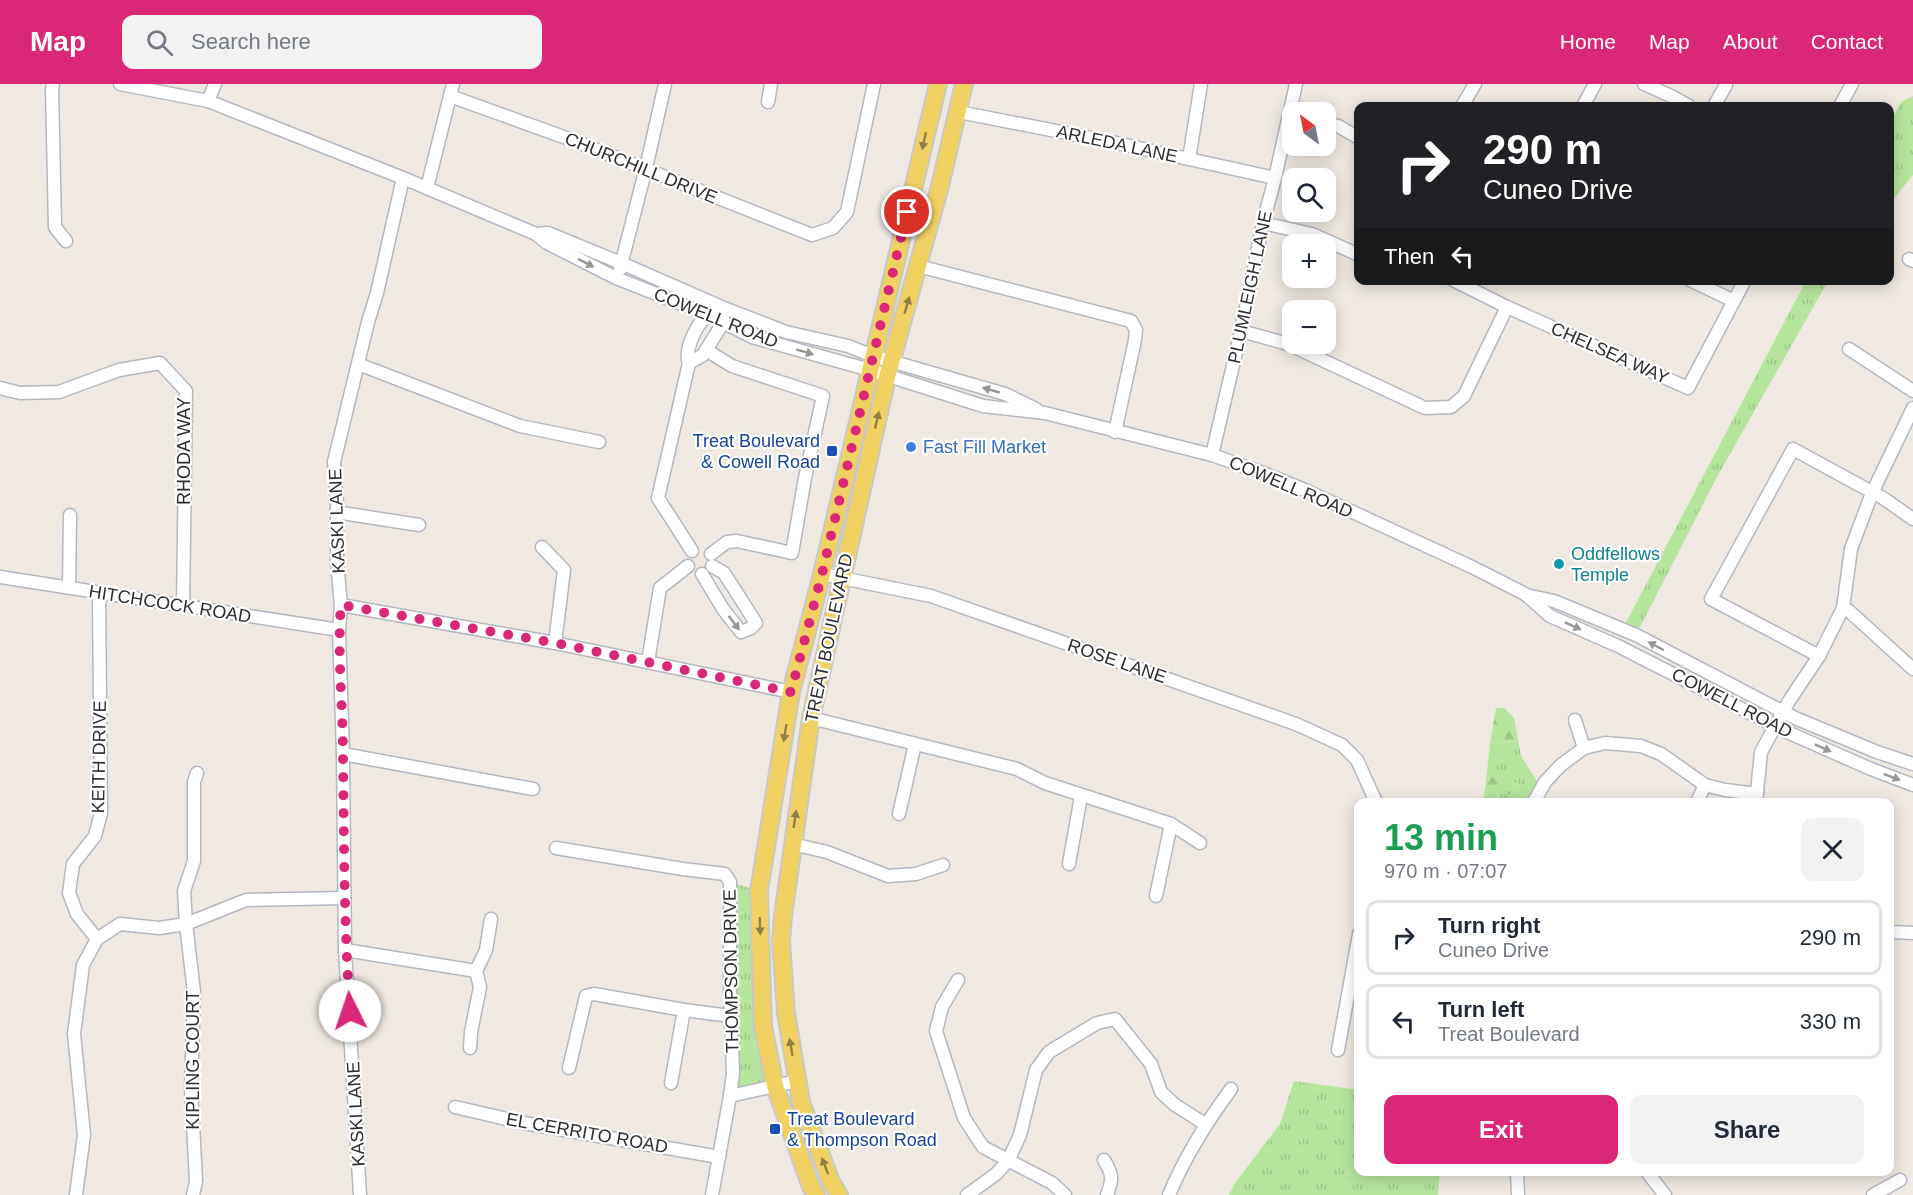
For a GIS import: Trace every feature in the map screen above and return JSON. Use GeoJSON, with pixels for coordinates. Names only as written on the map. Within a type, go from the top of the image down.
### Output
{"type":"FeatureCollection","features":[{"type":"Feature","properties":{"kind":"main road","name":"TREAT BOULEVARD"},"geometry":{"type":"LineString","coordinates":[[816,1195],[811,1187],[775,1086],[763,1026],[759,891],[791,692],[822,574],[938,84]]}},
{"type":"Feature","properties":{"kind":"main road","name":"TREAT BOULEVARD"},"geometry":{"type":"LineString","coordinates":[[839,1195],[831,1182],[801,1102],[786,1013],[781,942],[792,844],[811,718],[889,369],[959,112],[964,84]]}},
{"type":"Feature","properties":{"kind":"street"},"geometry":{"type":"LineString","coordinates":[[53,84],[55,227],[66,241]]}},
{"type":"Feature","properties":{"kind":"street","name":"COWELL ROAD"},"geometry":{"type":"LineString","coordinates":[[120,84],[208,101],[403,178],[536,234],[547,243],[616,278],[707,314],[752,337],[872,363],[983,406],[1045,413],[1212,455],[1258,471],[1305,490],[1525,594],[1554,601],[1636,635],[1783,712],[1877,752],[1913,764]]}},
{"type":"Feature","properties":{"kind":"street"},"geometry":{"type":"LineString","coordinates":[[208,101],[215,84]]}},
{"type":"Feature","properties":{"kind":"street"},"geometry":{"type":"LineString","coordinates":[[616,278],[646,168],[665,84]]}},
{"type":"Feature","properties":{"kind":"street"},"geometry":{"type":"LineString","coordinates":[[768,102],[771,84]]}},
{"type":"Feature","properties":{"kind":"street","name":"CHURCHILL DRIVE"},"geometry":{"type":"LineString","coordinates":[[451,90],[812,235],[832,228],[847,212],[874,84]]}},
{"type":"Feature","properties":{"kind":"street"},"geometry":{"type":"LineString","coordinates":[[1188,159],[1201,84]]}},
{"type":"Feature","properties":{"kind":"street","name":"PLUMLEIGH LANE"},"geometry":{"type":"LineString","coordinates":[[1293,102],[1296,84]]}},
{"type":"Feature","properties":{"kind":"street"},"geometry":{"type":"LineString","coordinates":[[1464,102],[1475,84]]}},
{"type":"Feature","properties":{"kind":"street"},"geometry":{"type":"LineString","coordinates":[[1585,102],[1595,84]]}},
{"type":"Feature","properties":{"kind":"street"},"geometry":{"type":"LineString","coordinates":[[1644,84],[1682,102]]}},
{"type":"Feature","properties":{"kind":"street"},"geometry":{"type":"LineString","coordinates":[[1842,102],[1852,84]]}},
{"type":"Feature","properties":{"kind":"street"},"geometry":{"type":"LineString","coordinates":[[1716,102],[1726,85]]}},
{"type":"Feature","properties":{"kind":"street"},"geometry":{"type":"LineString","coordinates":[[427,188],[451,90]]}},
{"type":"Feature","properties":{"kind":"street","name":"ARLEDA LANE"},"geometry":{"type":"LineString","coordinates":[[959,112],[1275,178]]}},
{"type":"Feature","properties":{"kind":"street"},"geometry":{"type":"LineString","coordinates":[[1336,126],[1354,135]]}},
{"type":"Feature","properties":{"kind":"street","name":"PLUMLEIGH LANE"},"geometry":{"type":"LineString","coordinates":[[1212,455],[1263,223],[1282,151]]}},
{"type":"Feature","properties":{"kind":"street","name":"KASKI LANE"},"geometry":{"type":"LineString","coordinates":[[360,1195],[345,950],[339,630],[341,605],[337,562],[334,462],[377,293],[403,178]]}},
{"type":"Feature","properties":{"kind":"street"},"geometry":{"type":"LineString","coordinates":[[1263,223],[1312,234],[1354,253]]}},
{"type":"Feature","properties":{"kind":"street","name":"COWELL ROAD"},"geometry":{"type":"LineString","coordinates":[[536,234],[548,233],[786,332],[848,346],[872,363]]}},
{"type":"Feature","properties":{"kind":"street"},"geometry":{"type":"LineString","coordinates":[[918,266],[1131,321],[1136,330],[1135,340],[1115,432]]}},
{"type":"Feature","properties":{"kind":"street","name":"CHELSEA WAY"},"geometry":{"type":"LineString","coordinates":[[1463,285],[1688,388],[1742,285]]}},
{"type":"Feature","properties":{"kind":"street"},"geometry":{"type":"LineString","coordinates":[[1700,285],[1734,301]]}},
{"type":"Feature","properties":{"kind":"street"},"geometry":{"type":"LineString","coordinates":[[1241,331],[1288,344],[1425,408],[1451,407],[1464,396],[1507,307]]}},
{"type":"Feature","properties":{"kind":"street"},"geometry":{"type":"LineString","coordinates":[[689,363],[706,350],[723,323],[724,308],[707,314],[688,345],[686,357],[689,363],[658,498],[693,551]]}},
{"type":"Feature","properties":{"kind":"street"},"geometry":{"type":"LineString","coordinates":[[1849,349],[1913,391]]}},
{"type":"Feature","properties":{"kind":"street"},"geometry":{"type":"LineString","coordinates":[[706,350],[732,366],[823,396],[792,553],[737,541],[727,542],[708,565],[694,572],[688,566],[688,558],[696,548],[705,548],[708,565],[723,609],[741,632],[751,628],[756,623],[724,573],[708,565]]}},
{"type":"Feature","properties":{"kind":"street","name":"RHODA WAY"},"geometry":{"type":"LineString","coordinates":[[0,388],[20,393],[59,392],[119,370],[160,363],[186,391],[183,606]]}},
{"type":"Feature","properties":{"kind":"street"},"geometry":{"type":"LineString","coordinates":[[358,364],[520,426],[599,442]]}},
{"type":"Feature","properties":{"kind":"street","name":"COWELL ROAD"},"geometry":{"type":"LineString","coordinates":[[889,369],[1005,394],[1045,413]]}},
{"type":"Feature","properties":{"kind":"street"},"geometry":{"type":"LineString","coordinates":[[1536,798],[1545,782],[1561,765],[1584,748],[1605,743],[1641,746],[1661,754],[1705,785],[1757,798],[1761,752],[1783,712],[1819,656],[1843,608],[1851,549],[1872,493],[1913,408]]}},
{"type":"Feature","properties":{"kind":"street"},"geometry":{"type":"LineString","coordinates":[[1819,656],[1711,598],[1793,449],[1883,498],[1913,519]]}},
{"type":"Feature","properties":{"kind":"street"},"geometry":{"type":"LineString","coordinates":[[336,512],[420,525]]}},
{"type":"Feature","properties":{"kind":"street"},"geometry":{"type":"LineString","coordinates":[[69,587],[70,515]]}},
{"type":"Feature","properties":{"kind":"street"},"geometry":{"type":"LineString","coordinates":[[542,547],[564,570],[555,643]]}},
{"type":"Feature","properties":{"kind":"street"},"geometry":{"type":"LineString","coordinates":[[648,662],[660,588],[688,566]]}},
{"type":"Feature","properties":{"kind":"street","name":"ROSE LANE"},"geometry":{"type":"LineString","coordinates":[[822,574],[931,596],[1296,724],[1342,745],[1357,760],[1374,798]]}},
{"type":"Feature","properties":{"kind":"street","name":"HITCHCOCK ROAD"},"geometry":{"type":"LineString","coordinates":[[0,577],[339,630]]}},
{"type":"Feature","properties":{"kind":"street","name":"KEITH DRIVE"},"geometry":{"type":"LineString","coordinates":[[97,939],[77,914],[69,893],[73,864],[95,836],[101,813],[99,594]]}},
{"type":"Feature","properties":{"kind":"street","name":"COWELL ROAD"},"geometry":{"type":"LineString","coordinates":[[1525,594],[1550,616],[1618,646],[1775,726],[1870,769],[1913,785]]}},
{"type":"Feature","properties":{"kind":"street"},"geometry":{"type":"LineString","coordinates":[[341,605],[555,643],[791,692]]}},
{"type":"Feature","properties":{"kind":"street"},"geometry":{"type":"LineString","coordinates":[[1843,608],[1913,669]]}},
{"type":"Feature","properties":{"kind":"street"},"geometry":{"type":"LineString","coordinates":[[811,718],[1017,769],[1045,783],[1081,796],[1172,824],[1200,843]]}},
{"type":"Feature","properties":{"kind":"street"},"geometry":{"type":"LineString","coordinates":[[1575,720],[1584,748]]}},
{"type":"Feature","properties":{"kind":"street"},"geometry":{"type":"LineString","coordinates":[[899,814],[915,744]]}},
{"type":"Feature","properties":{"kind":"street"},"geometry":{"type":"LineString","coordinates":[[343,754],[532,789]]}},
{"type":"Feature","properties":{"kind":"street","name":"KIPLING COURT"},"geometry":{"type":"LineString","coordinates":[[194,1195],[196,1181],[191,1088],[194,992],[184,891],[194,861],[194,782],[197,773]]}},
{"type":"Feature","properties":{"kind":"street"},"geometry":{"type":"LineString","coordinates":[[1698,798],[1705,785]]}},
{"type":"Feature","properties":{"kind":"street"},"geometry":{"type":"LineString","coordinates":[[1069,864],[1081,796]]}},
{"type":"Feature","properties":{"kind":"street"},"geometry":{"type":"LineString","coordinates":[[1156,896],[1172,824]]}},
{"type":"Feature","properties":{"kind":"street"},"geometry":{"type":"LineString","coordinates":[[792,844],[827,852],[888,876],[916,874],[943,865]]}},
{"type":"Feature","properties":{"kind":"street","name":"THOMPSON DRIVE"},"geometry":{"type":"LineString","coordinates":[[556,848],[725,874],[730,882],[730,1016],[733,1073],[712,1195]]}},
{"type":"Feature","properties":{"kind":"street"},"geometry":{"type":"LineString","coordinates":[[76,1195],[84,1135],[74,1034],[83,965],[97,939],[120,924],[159,928],[186,924],[246,900],[344,898]]}},
{"type":"Feature","properties":{"kind":"street"},"geometry":{"type":"LineString","coordinates":[[470,1048],[480,987],[476,971],[486,950],[491,919]]}},
{"type":"Feature","properties":{"kind":"street"},"geometry":{"type":"LineString","coordinates":[[1894,932],[1913,933]]}},
{"type":"Feature","properties":{"kind":"street"},"geometry":{"type":"LineString","coordinates":[[345,950],[476,971]]}},
{"type":"Feature","properties":{"kind":"street"},"geometry":{"type":"LineString","coordinates":[[1338,1050],[1354,962]]}},
{"type":"Feature","properties":{"kind":"street"},"geometry":{"type":"LineString","coordinates":[[958,980],[942,1007],[936,1031],[964,1118],[983,1148],[1052,1183],[1065,1195]]}},
{"type":"Feature","properties":{"kind":"street"},"geometry":{"type":"LineString","coordinates":[[569,1068],[586,996],[594,994],[730,1016]]}},
{"type":"Feature","properties":{"kind":"street"},"geometry":{"type":"LineString","coordinates":[[671,1083],[684,1010]]}},
{"type":"Feature","properties":{"kind":"street"},"geometry":{"type":"LineString","coordinates":[[967,1195],[996,1174],[1008,1161],[1020,1135],[1036,1070],[1049,1052],[1097,1023],[1115,1019],[1151,1064],[1161,1092],[1175,1105],[1205,1124]]}},
{"type":"Feature","properties":{"kind":"street"},"geometry":{"type":"LineString","coordinates":[[730,1096],[797,1081]]}},
{"type":"Feature","properties":{"kind":"street"},"geometry":{"type":"LineString","coordinates":[[1169,1195],[1180,1168],[1205,1124],[1231,1089]]}},
{"type":"Feature","properties":{"kind":"street","name":"EL CERRITO ROAD"},"geometry":{"type":"LineString","coordinates":[[456,1107],[524,1123],[719,1157]]}},
{"type":"Feature","properties":{"kind":"street"},"geometry":{"type":"LineString","coordinates":[[1104,1160],[1111,1173],[1112,1181],[1107,1195]]}},
{"type":"Feature","properties":{"kind":"street"},"geometry":{"type":"LineString","coordinates":[[1517,1176],[1518,1195]]}},
{"type":"Feature","properties":{"kind":"street"},"geometry":{"type":"LineString","coordinates":[[1650,1176],[1665,1195]]}},
{"type":"Feature","properties":{"kind":"street"},"geometry":{"type":"LineString","coordinates":[[1873,1195],[1900,1180]]}},
{"type":"Feature","properties":{"kind":"green space"},"geometry":{"type":"Polygon","coordinates":[[[1913,96],[1913,175],[1894,198],[1894,115],[1901,102],[1913,96]]]}},
{"type":"Feature","properties":{"kind":"green space"},"geometry":{"type":"Polygon","coordinates":[[[1804,285],[1826,285],[1717,477],[1636,635],[1622,630],[1804,285]]]}},
{"type":"Feature","properties":{"kind":"green space"},"geometry":{"type":"Polygon","coordinates":[[[1496,708],[1504,708],[1514,718],[1518,740],[1490,743],[1496,708]]]}},
{"type":"Feature","properties":{"kind":"green space"},"geometry":{"type":"Polygon","coordinates":[[[1518,740],[1521,756],[1542,789],[1536,798],[1500,798],[1492,777],[1486,782],[1490,743],[1498,744],[1518,740]]]}},
{"type":"Feature","properties":{"kind":"green space"},"geometry":{"type":"Polygon","coordinates":[[[1491,777],[1519,783],[1523,794],[1497,794],[1500,798],[1484,798],[1486,782],[1491,777]]]}},
{"type":"Feature","properties":{"kind":"green space"},"geometry":{"type":"Polygon","coordinates":[[[730,882],[759,891],[775,1086],[730,1096],[730,882]]]}},
{"type":"Feature","properties":{"kind":"green space"},"geometry":{"type":"Polygon","coordinates":[[[1294,1081],[1354,1089],[1354,1176],[1440,1176],[1438,1195],[1229,1195],[1235,1183],[1280,1124],[1294,1081]]]}},
{"type":"Feature","properties":{"kind":"place","name":"Fast Fill Market"},"geometry":{"type":"Point","coordinates":[911,447]}},
{"type":"Feature","properties":{"kind":"place","name":"Treat Boulevard & Cowell Road"},"geometry":{"type":"Point","coordinates":[832,451]}},
{"type":"Feature","properties":{"kind":"place","name":"Oddfellows Temple"},"geometry":{"type":"Point","coordinates":[1559,564]}},
{"type":"Feature","properties":{"kind":"place","name":"Treat Boulevard & Thompson Road"},"geometry":{"type":"Point","coordinates":[775,1129]}},
{"type":"Feature","properties":{"kind":"route"},"geometry":{"type":"LineString","coordinates":[[350,1011],[345,950],[339,630],[341,605],[555,643],[791,692],[822,574],[907,212]]}}]}
